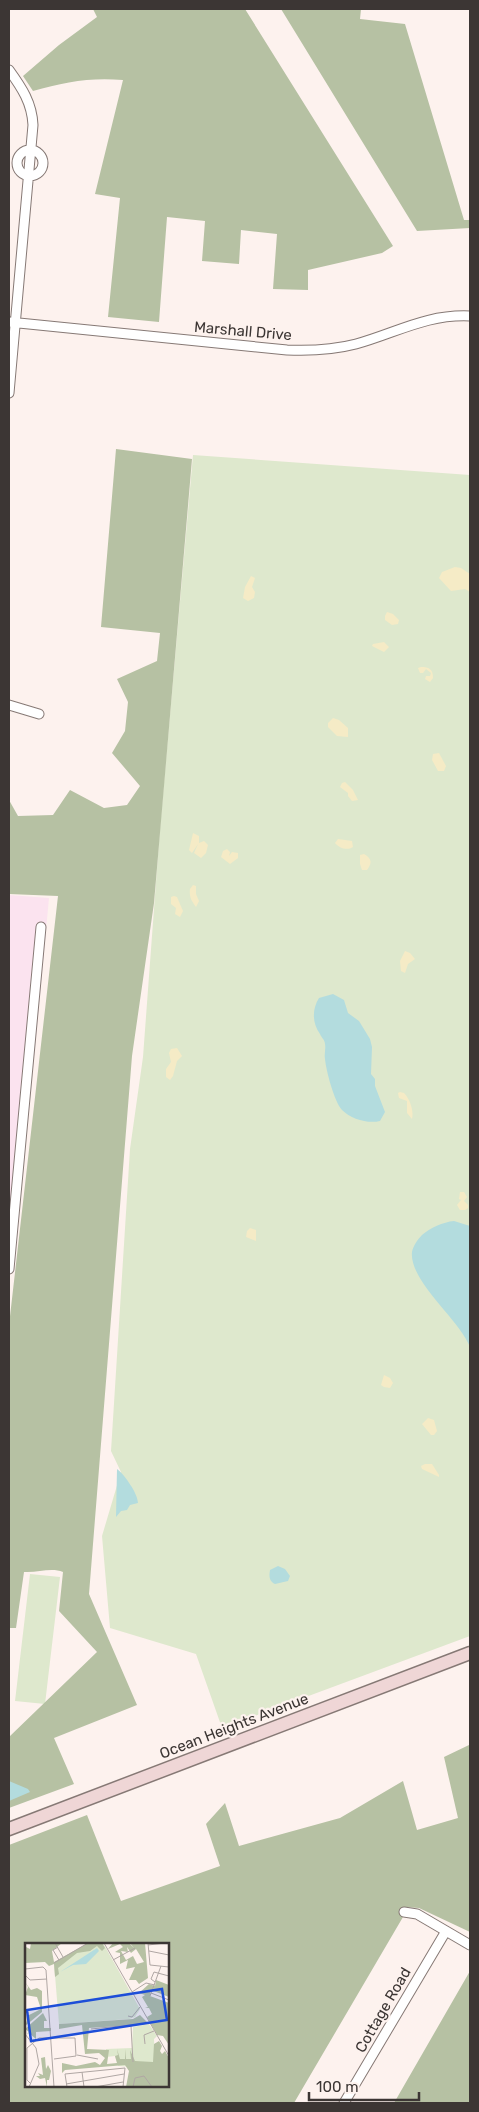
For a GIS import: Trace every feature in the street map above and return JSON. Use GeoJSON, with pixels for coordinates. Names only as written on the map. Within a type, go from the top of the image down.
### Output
{"type":"FeatureCollection","features":[{"type":"Feature","properties":{"kind":"main road","name":"Ocean Heights Avenue"},"geometry":{"type":"LineString","coordinates":[[9,1829],[470,1653]]}},
{"type":"Feature","properties":{"kind":"street"},"geometry":{"type":"LineString","coordinates":[[9,70],[24,92],[30,105],[33,125],[31,150]]}},
{"type":"Feature","properties":{"kind":"street"},"geometry":{"type":"LineString","coordinates":[[31,150],[40,154],[44,165],[36,175],[27,176],[18,168],[18,159],[23,152],[31,150]]}},
{"type":"Feature","properties":{"kind":"street"},"geometry":{"type":"LineString","coordinates":[[9,393],[12,322],[27,176]]}},
{"type":"Feature","properties":{"kind":"street","name":"Marshall Drive"},"geometry":{"type":"LineString","coordinates":[[12,322],[287,350],[315,350],[357,344],[432,318],[470,316]]}},
{"type":"Feature","properties":{"kind":"street"},"geometry":{"type":"LineString","coordinates":[[9,705],[39,714]]}},
{"type":"Feature","properties":{"kind":"street"},"geometry":{"type":"LineString","coordinates":[[9,1269],[41,927]]}},
{"type":"Feature","properties":{"kind":"street"},"geometry":{"type":"LineString","coordinates":[[404,1912],[417,1914],[470,1946]]}},
{"type":"Feature","properties":{"kind":"street","name":"Cottage Road"},"geometry":{"type":"LineString","coordinates":[[344,2103],[446,1931]]}},
{"type":"Feature","properties":{"kind":"shaded area"},"geometry":{"type":"Polygon","coordinates":[[[9,895],[49,898],[33,1068],[25,1108],[9,1269],[9,895]]]}},
{"type":"Feature","properties":{"kind":"green space"},"geometry":{"type":"Polygon","coordinates":[[[93,9],[245,9],[393,246],[382,253],[308,270],[308,290],[273,289],[277,234],[241,230],[239,264],[202,261],[205,221],[167,217],[159,322],[108,317],[120,198],[95,194],[123,80],[100,79],[78,81],[33,91],[23,76],[59,45],[97,17],[93,9]]]}},
{"type":"Feature","properties":{"kind":"green space"},"geometry":{"type":"Polygon","coordinates":[[[281,9],[361,9],[360,19],[405,24],[464,220],[470,220],[470,228],[417,231],[281,9]]]}},
{"type":"Feature","properties":{"kind":"green space"},"geometry":{"type":"Polygon","coordinates":[[[116,449],[192,459],[154,903],[132,1056],[89,1594],[137,1705],[54,1738],[74,1784],[9,1808],[9,1737],[97,1652],[59,1611],[63,1572],[49,1570],[24,1572],[16,1628],[9,1628],[9,1325],[58,896],[9,894],[9,800],[18,816],[53,815],[70,790],[104,808],[127,805],[140,786],[112,753],[125,731],[128,702],[117,679],[157,661],[160,633],[101,627],[116,449]]]}},
{"type":"Feature","properties":{"kind":"green space"},"geometry":{"type":"Polygon","coordinates":[[[193,455],[470,475],[470,1636],[222,1728],[196,1654],[110,1628],[102,1536],[121,1472],[111,1451],[130,1149],[143,1057],[160,828],[193,455]]]}},
{"type":"Feature","properties":{"kind":"green space"},"geometry":{"type":"Polygon","coordinates":[[[30,1574],[60,1577],[45,1704],[15,1701],[30,1574]]]}},
{"type":"Feature","properties":{"kind":"green space"},"geometry":{"type":"Polygon","coordinates":[[[469,1745],[470,1932],[419,1908],[404,1907],[403,1917],[294,2103],[9,2103],[9,1845],[87,1815],[121,1901],[220,1866],[206,1824],[225,1803],[239,1846],[340,1818],[403,1781],[417,1830],[458,1818],[444,1757],[469,1745]]]}},
{"type":"Feature","properties":{"kind":"green space"},"geometry":{"type":"Polygon","coordinates":[[[470,1971],[470,2103],[394,2103],[470,1971]]]}},
{"type":"Feature","properties":{"kind":"sand"},"geometry":{"type":"Polygon","coordinates":[[[455,567],[461,568],[470,574],[470,592],[465,589],[451,591],[439,578],[442,572],[455,567]]]}},
{"type":"Feature","properties":{"kind":"sand"},"geometry":{"type":"Polygon","coordinates":[[[251,576],[255,578],[252,587],[255,592],[254,598],[248,601],[243,598],[245,587],[251,576]]]}},
{"type":"Feature","properties":{"kind":"sand"},"geometry":{"type":"Polygon","coordinates":[[[387,612],[393,614],[399,620],[398,624],[392,625],[385,620],[387,612]]]}},
{"type":"Feature","properties":{"kind":"sand"},"geometry":{"type":"Polygon","coordinates":[[[384,642],[389,647],[384,652],[372,646],[373,644],[384,642]]]}},
{"type":"Feature","properties":{"kind":"sand"},"geometry":{"type":"Polygon","coordinates":[[[418,668],[428,668],[431,671],[433,678],[430,682],[425,679],[431,673],[426,669],[423,673],[420,673],[418,668]]]}},
{"type":"Feature","properties":{"kind":"sand"},"geometry":{"type":"Polygon","coordinates":[[[333,718],[339,720],[348,728],[348,737],[337,736],[328,727],[328,723],[333,718]]]}},
{"type":"Feature","properties":{"kind":"sand"},"geometry":{"type":"Polygon","coordinates":[[[439,753],[446,766],[444,771],[438,771],[432,760],[433,754],[439,753]]]}},
{"type":"Feature","properties":{"kind":"sand"},"geometry":{"type":"Polygon","coordinates":[[[345,782],[353,790],[358,800],[352,801],[348,793],[340,787],[345,782]]]}},
{"type":"Feature","properties":{"kind":"sand"},"geometry":{"type":"Polygon","coordinates":[[[193,833],[199,836],[199,843],[204,841],[208,845],[206,853],[201,858],[194,853],[198,844],[192,853],[189,850],[193,833]]]}},
{"type":"Feature","properties":{"kind":"sand"},"geometry":{"type":"Polygon","coordinates":[[[338,839],[352,841],[353,847],[348,849],[341,848],[335,843],[338,839]]]}},
{"type":"Feature","properties":{"kind":"sand"},"geometry":{"type":"Polygon","coordinates":[[[227,849],[230,852],[229,856],[232,852],[238,853],[238,858],[230,864],[221,857],[223,851],[227,849]]]}},
{"type":"Feature","properties":{"kind":"sand"},"geometry":{"type":"Polygon","coordinates":[[[364,854],[370,860],[367,870],[362,870],[360,864],[360,855],[364,854]]]}},
{"type":"Feature","properties":{"kind":"sand"},"geometry":{"type":"Polygon","coordinates":[[[193,885],[196,886],[196,894],[199,901],[196,907],[190,895],[190,889],[193,885]]]}},
{"type":"Feature","properties":{"kind":"sand"},"geometry":{"type":"Polygon","coordinates":[[[171,897],[177,897],[183,911],[180,917],[175,914],[176,908],[171,904],[171,897]]]}},
{"type":"Feature","properties":{"kind":"sand"},"geometry":{"type":"Polygon","coordinates":[[[405,951],[410,953],[415,959],[408,964],[405,973],[401,971],[400,961],[405,951]]]}},
{"type":"Feature","properties":{"kind":"sand"},"geometry":{"type":"Polygon","coordinates":[[[177,1048],[182,1056],[177,1061],[170,1080],[166,1077],[166,1069],[171,1062],[169,1053],[171,1049],[177,1048]]]}},
{"type":"Feature","properties":{"kind":"sand"},"geometry":{"type":"Polygon","coordinates":[[[398,1093],[404,1093],[410,1102],[412,1119],[407,1113],[407,1101],[399,1098],[398,1093]]]}},
{"type":"Feature","properties":{"kind":"sand"},"geometry":{"type":"Polygon","coordinates":[[[460,1192],[464,1192],[467,1197],[464,1201],[468,1208],[465,1210],[460,1210],[457,1205],[461,1200],[459,1199],[460,1192]]]}},
{"type":"Feature","properties":{"kind":"sand"},"geometry":{"type":"Polygon","coordinates":[[[250,1228],[256,1230],[256,1241],[246,1237],[247,1231],[250,1228]]]}},
{"type":"Feature","properties":{"kind":"sand"},"geometry":{"type":"Polygon","coordinates":[[[384,1375],[390,1378],[393,1383],[390,1388],[381,1385],[384,1375]]]}},
{"type":"Feature","properties":{"kind":"sand"},"geometry":{"type":"Polygon","coordinates":[[[428,1418],[434,1420],[437,1431],[434,1435],[431,1435],[422,1424],[428,1418]]]}},
{"type":"Feature","properties":{"kind":"sand"},"geometry":{"type":"Polygon","coordinates":[[[432,1464],[439,1477],[422,1469],[421,1466],[432,1464]]]}},
{"type":"Feature","properties":{"kind":"water"},"geometry":{"type":"Polygon","coordinates":[[[333,994],[344,1000],[348,1013],[359,1021],[370,1039],[372,1047],[371,1074],[375,1079],[375,1086],[385,1112],[380,1121],[365,1121],[350,1116],[339,1106],[333,1093],[326,1064],[325,1043],[317,1030],[314,1016],[319,998],[333,994]]]}},
{"type":"Feature","properties":{"kind":"water"},"geometry":{"type":"Polygon","coordinates":[[[454,1221],[470,1226],[470,1347],[456,1324],[426,1287],[413,1263],[412,1252],[422,1235],[437,1226],[454,1221]]]}},
{"type":"Feature","properties":{"kind":"water"},"geometry":{"type":"Polygon","coordinates":[[[117,1469],[130,1485],[138,1503],[130,1505],[127,1510],[121,1511],[116,1517],[117,1469]]]}},
{"type":"Feature","properties":{"kind":"water"},"geometry":{"type":"Polygon","coordinates":[[[278,1566],[285,1569],[290,1576],[288,1581],[275,1584],[270,1578],[270,1570],[278,1566]]]}},
{"type":"Feature","properties":{"kind":"water"},"geometry":{"type":"Polygon","coordinates":[[[9,1781],[28,1789],[30,1792],[9,1801],[9,1781]]]}}]}
